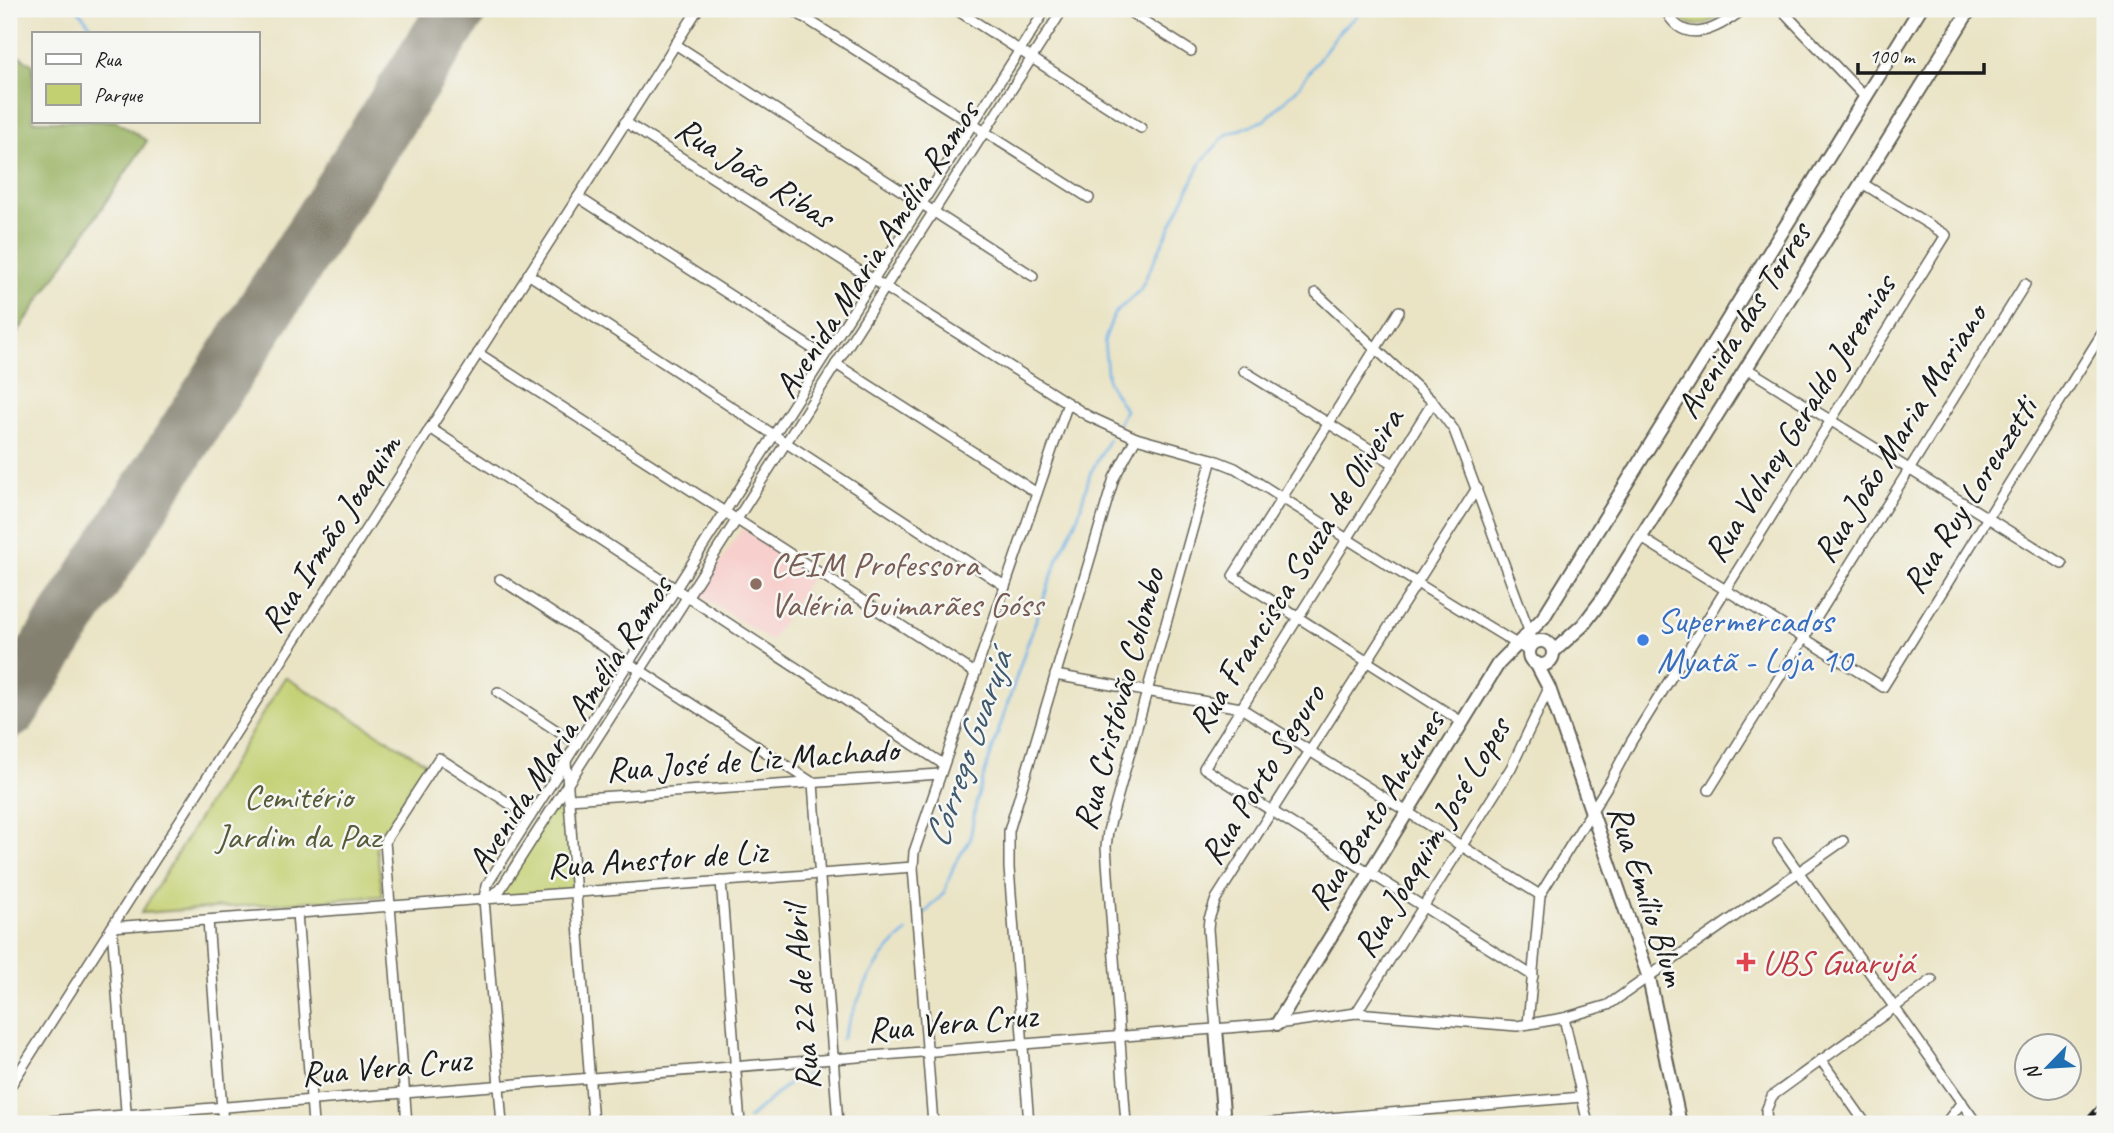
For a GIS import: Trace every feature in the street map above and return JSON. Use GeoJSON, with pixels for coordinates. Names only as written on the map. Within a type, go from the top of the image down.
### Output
{"type":"FeatureCollection","features":[{"type":"Feature","properties":{"kind":"main road","name":"Avenida das Torres"},"geometry":{"type":"LineString","coordinates":[[1540,653],[1592,614],[1970,9]]}},
{"type":"Feature","properties":{"kind":"main road","name":"Avenida das Torres"},"geometry":{"type":"LineString","coordinates":[[1530,631],[1543,618],[1866,97],[1914,12]]}},
{"type":"Feature","properties":{"kind":"main road","name":"Avenida das Torres"},"geometry":{"type":"LineString","coordinates":[[1540,653],[1543,618]]}},
{"type":"Feature","properties":{"kind":"main road","name":"Rua Bento Antunes"},"geometry":{"type":"LineString","coordinates":[[1277,1024],[1498,664],[1530,631]]}},
{"type":"Feature","properties":{"kind":"main road","name":"Rua Emílio Blum"},"geometry":{"type":"LineString","coordinates":[[1540,653],[1549,688],[1649,978],[1680,1124]]}},
{"type":"Feature","properties":{"kind":"main road","name":"Rua Porto Seguro"},"geometry":{"type":"LineString","coordinates":[[1216,1029],[1224,1124]]}},
{"type":"Feature","properties":{"kind":"street","name":"Rua Irmão Joaquim"},"geometry":{"type":"LineString","coordinates":[[9,1088],[698,9]]}},
{"type":"Feature","properties":{"kind":"street"},"geometry":{"type":"LineString","coordinates":[[790,9],[1088,198]]}},
{"type":"Feature","properties":{"kind":"street"},"geometry":{"type":"LineString","coordinates":[[955,9],[1141,128]]}},
{"type":"Feature","properties":{"kind":"street","name":"Avenida Maria Amélia Ramos"},"geometry":{"type":"LineString","coordinates":[[484,899],[486,886],[1046,9]]}},
{"type":"Feature","properties":{"kind":"street","name":"Avenida Maria Amélia Ramos"},"geometry":{"type":"LineString","coordinates":[[484,899],[500,890],[1063,9]]}},
{"type":"Feature","properties":{"kind":"street"},"geometry":{"type":"LineString","coordinates":[[1125,9],[1191,51]]}},
{"type":"Feature","properties":{"kind":"street"},"geometry":{"type":"LineString","coordinates":[[1665,9],[1675,24],[1696,32],[1710,30],[1744,9]]}},
{"type":"Feature","properties":{"kind":"street"},"geometry":{"type":"LineString","coordinates":[[1781,9],[1866,97]]}},
{"type":"Feature","properties":{"kind":"street"},"geometry":{"type":"LineString","coordinates":[[675,44],[1033,276]]}},
{"type":"Feature","properties":{"kind":"street","name":"Rua João Ribas"},"geometry":{"type":"LineString","coordinates":[[625,122],[1068,404],[1136,438],[1235,468],[1417,583],[1517,643],[1540,653]]}},
{"type":"Feature","properties":{"kind":"street","name":"Rua Volney Geraldo Jeremias"},"geometry":{"type":"LineString","coordinates":[[1540,895],[1631,742],[1946,235],[1862,183]]}},
{"type":"Feature","properties":{"kind":"street"},"geometry":{"type":"LineString","coordinates":[[578,197],[824,356]]}},
{"type":"Feature","properties":{"kind":"street"},"geometry":{"type":"LineString","coordinates":[[528,274],[1005,586]]}},
{"type":"Feature","properties":{"kind":"street","name":"Rua João Maria Mariano"},"geometry":{"type":"LineString","coordinates":[[1709,790],[2025,284]]}},
{"type":"Feature","properties":{"kind":"street","name":"Rua Emílio Blum"},"geometry":{"type":"LineString","coordinates":[[1317,293],[1433,402],[1454,430],[1540,653]]}},
{"type":"Feature","properties":{"kind":"street"},"geometry":{"type":"LineString","coordinates":[[1399,311],[1233,576],[1462,722]]}},
{"type":"Feature","properties":{"kind":"street","name":"Rua Ruy Lorenzetti"},"geometry":{"type":"LineString","coordinates":[[1804,638],[1883,687],[2103,332]]}},
{"type":"Feature","properties":{"kind":"street"},"geometry":{"type":"LineString","coordinates":[[478,352],[975,673]]}},
{"type":"Feature","properties":{"kind":"street"},"geometry":{"type":"LineString","coordinates":[[836,364],[1037,493]]}},
{"type":"Feature","properties":{"kind":"street"},"geometry":{"type":"LineString","coordinates":[[1746,368],[2062,564]]}},
{"type":"Feature","properties":{"kind":"street"},"geometry":{"type":"LineString","coordinates":[[1244,371],[1394,464]]}},
{"type":"Feature","properties":{"kind":"street","name":"Rua Francisca Souza de Oliveira"},"geometry":{"type":"LineString","coordinates":[[1272,811],[1204,768],[1433,402]]}},
{"type":"Feature","properties":{"kind":"street"},"geometry":{"type":"LineString","coordinates":[[933,1124],[913,867],[918,836],[1068,404]]}},
{"type":"Feature","properties":{"kind":"street"},"geometry":{"type":"LineString","coordinates":[[430,428],[676,589],[942,769]]}},
{"type":"Feature","properties":{"kind":"street"},"geometry":{"type":"LineString","coordinates":[[1029,1124],[1009,868],[1009,831],[1114,478],[1136,438]]}},
{"type":"Feature","properties":{"kind":"street","name":"Rua Cristóvão Colombo"},"geometry":{"type":"LineString","coordinates":[[1126,1124],[1106,847],[1108,831],[1212,459]]}},
{"type":"Feature","properties":{"kind":"street","name":"Rua Porto Seguro"},"geometry":{"type":"LineString","coordinates":[[1216,1029],[1209,919],[1216,899],[1477,488]]}},
{"type":"Feature","properties":{"kind":"street"},"geometry":{"type":"LineString","coordinates":[[1640,537],[1804,638]]}},
{"type":"Feature","properties":{"kind":"street"},"geometry":{"type":"LineString","coordinates":[[500,579],[813,783]]}},
{"type":"Feature","properties":{"kind":"street"},"geometry":{"type":"LineString","coordinates":[[1055,675],[1241,708],[1540,895],[1528,1024]]}},
{"type":"Feature","properties":{"kind":"street","name":"Rua Joaquim José Lopes"},"geometry":{"type":"LineString","coordinates":[[1356,1013],[1511,768],[1549,688]]}},
{"type":"Feature","properties":{"kind":"street"},"geometry":{"type":"LineString","coordinates":[[498,692],[577,744]]}},
{"type":"Feature","properties":{"kind":"street"},"geometry":{"type":"LineString","coordinates":[[407,1124],[385,841],[439,758],[530,817]]}},
{"type":"Feature","properties":{"kind":"street"},"geometry":{"type":"LineString","coordinates":[[566,761],[593,1124]]}},
{"type":"Feature","properties":{"kind":"street","name":"Rua José de Liz Machado"},"geometry":{"type":"LineString","coordinates":[[569,799],[813,783],[942,769]]}},
{"type":"Feature","properties":{"kind":"street","name":"Rua 22 de Abril"},"geometry":{"type":"LineString","coordinates":[[813,783],[838,1124]]}},
{"type":"Feature","properties":{"kind":"street"},"geometry":{"type":"LineString","coordinates":[[1272,811],[1533,976]]}},
{"type":"Feature","properties":{"kind":"street","name":"Rua Vera Cruz"},"geometry":{"type":"LineString","coordinates":[[10,1124],[127,1120],[311,1100],[1277,1024],[1356,1013],[1496,1026],[1528,1024],[1564,1018],[1608,1005],[1843,841]]}},
{"type":"Feature","properties":{"kind":"street"},"geometry":{"type":"LineString","coordinates":[[1778,843],[1977,1124]]}},
{"type":"Feature","properties":{"kind":"street","name":"Rua Anestor de Liz"},"geometry":{"type":"LineString","coordinates":[[112,927],[913,867]]}},
{"type":"Feature","properties":{"kind":"street"},"geometry":{"type":"LineString","coordinates":[[721,881],[740,1124]]}},
{"type":"Feature","properties":{"kind":"street"},"geometry":{"type":"LineString","coordinates":[[484,899],[502,1124]]}},
{"type":"Feature","properties":{"kind":"street"},"geometry":{"type":"LineString","coordinates":[[297,913],[313,1124]]}},
{"type":"Feature","properties":{"kind":"street"},"geometry":{"type":"LineString","coordinates":[[208,920],[223,1124]]}},
{"type":"Feature","properties":{"kind":"street"},"geometry":{"type":"LineString","coordinates":[[112,927],[127,1120]]}},
{"type":"Feature","properties":{"kind":"street"},"geometry":{"type":"LineString","coordinates":[[1767,1124],[1766,1111],[1772,1096],[1932,979]]}},
{"type":"Feature","properties":{"kind":"street"},"geometry":{"type":"LineString","coordinates":[[1564,1018],[1588,1124]]}},
{"type":"Feature","properties":{"kind":"street"},"geometry":{"type":"LineString","coordinates":[[1821,1060],[1866,1124]]}},
{"type":"Feature","properties":{"kind":"street"},"geometry":{"type":"LineString","coordinates":[[1255,1124],[1582,1097]]}},
{"type":"Feature","properties":{"kind":"street"},"geometry":{"type":"LineString","coordinates":[[1945,1124],[1962,1102]]}},
{"type":"Feature","properties":{"kind":"shaded area","name":"CEIM Professora Valéria Guimarães Góss"},"geometry":{"type":"Polygon","coordinates":[[[742,528],[813,574],[771,641],[700,595],[742,528]]]}},
{"type":"Feature","properties":{"kind":"green space"},"geometry":{"type":"Polygon","coordinates":[[[1672,9],[1732,9],[1709,22],[1693,25],[1679,17],[1672,9]]]}},
{"type":"Feature","properties":{"kind":"green space"},"geometry":{"type":"Polygon","coordinates":[[[9,49],[32,64],[32,122],[118,122],[147,141],[9,345],[9,49]]]}},
{"type":"Feature","properties":{"kind":"green space","name":"Cemitério Jardim da Paz"},"geometry":{"type":"Polygon","coordinates":[[[285,677],[426,763],[376,846],[383,896],[141,913],[285,677]]]}},
{"type":"Feature","properties":{"kind":"green space"},"geometry":{"type":"Polygon","coordinates":[[[568,784],[576,892],[484,899],[500,890],[568,784]]]}},
{"type":"Feature","properties":{"kind":"waterway"},"geometry":{"type":"LineString","coordinates":[[77,9],[96,32]]}},
{"type":"Feature","properties":{"kind":"waterway","name":"Córrego Guarujá"},"geometry":{"type":"LineString","coordinates":[[1119,423],[1125,410],[1108,382],[1104,341],[1114,314],[1140,290],[1202,161],[1226,135],[1265,120],[1296,90],[1341,29],[1363,9]]}},
{"type":"Feature","properties":{"kind":"waterway","name":"Córrego Guarujá"},"geometry":{"type":"LineString","coordinates":[[924,914],[944,893],[954,865],[970,840],[976,803],[1027,645],[1059,556],[1078,516],[1090,474],[1109,439]]}},
{"type":"Feature","properties":{"kind":"waterway","name":"Córrego Guarujá"},"geometry":{"type":"LineString","coordinates":[[842,1039],[875,967],[907,932]]}},
{"type":"Feature","properties":{"kind":"waterway","name":"Córrego Guarujá"},"geometry":{"type":"LineString","coordinates":[[748,1119],[789,1083],[807,1074],[812,1068]]}},
{"type":"Feature","properties":{"kind":"runway"},"geometry":{"type":"LineString","coordinates":[[9,710],[458,9]]}},
{"type":"Feature","properties":{"kind":"railway"},"geometry":{"type":"LineString","coordinates":[[2084,1124],[2105,1101]]}},
{"type":"Feature","properties":{"kind":"place","name":"CEIM Professora Valéria Guimarães Góss"},"geometry":{"type":"Point","coordinates":[756,584]}},
{"type":"Feature","properties":{"kind":"place","name":"Supermercados Myatã - Loja 10"},"geometry":{"type":"Point","coordinates":[1643,640]}},
{"type":"Feature","properties":{"kind":"place","name":"UBS Guarujá"},"geometry":{"type":"Point","coordinates":[1746,962]}}]}
